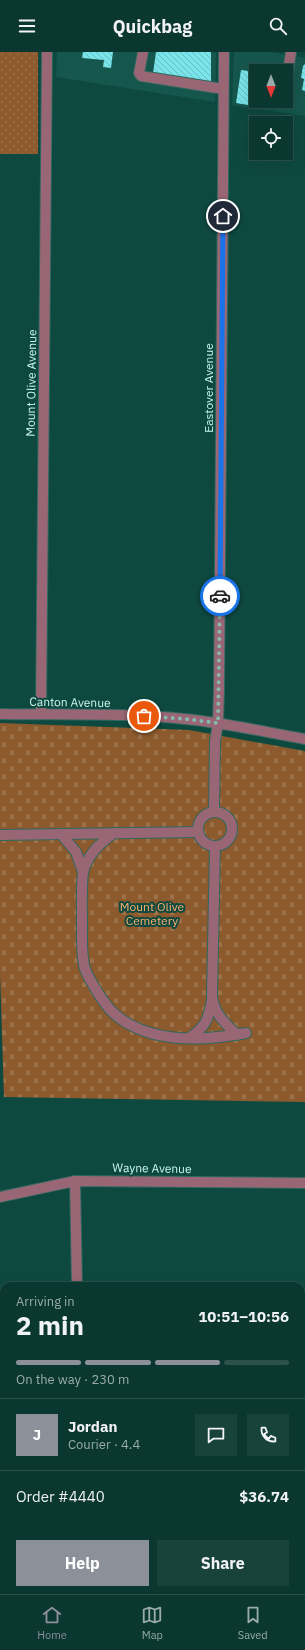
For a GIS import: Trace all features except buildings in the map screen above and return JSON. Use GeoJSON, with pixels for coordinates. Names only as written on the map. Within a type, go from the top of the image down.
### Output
{"type":"FeatureCollection","features":[{"type":"Feature","properties":{"kind":"street","name":"Mount Olive Avenue"},"geometry":{"type":"LineString","coordinates":[[41,714],[47,52]]}},
{"type":"Feature","properties":{"kind":"street"},"geometry":{"type":"LineString","coordinates":[[143,52],[139,73],[141,76],[224,89]]}},
{"type":"Feature","properties":{"kind":"street","name":"Eastover Avenue"},"geometry":{"type":"LineString","coordinates":[[214,812],[215,741],[218,723],[224,52]]}},
{"type":"Feature","properties":{"kind":"street"},"geometry":{"type":"LineString","coordinates":[[289,64],[291,52]]}},
{"type":"Feature","properties":{"kind":"street","name":"Canton Avenue"},"geometry":{"type":"LineString","coordinates":[[0,714],[144,716],[186,719],[218,723],[305,739]]}},
{"type":"Feature","properties":{"kind":"street"},"geometry":{"type":"LineString","coordinates":[[214,812],[225,815],[231,823],[232,829],[229,838],[225,842],[215,846],[204,842],[198,832],[200,821],[203,816],[214,812]]}},
{"type":"Feature","properties":{"kind":"street"},"geometry":{"type":"LineString","coordinates":[[0,835],[198,832]]}},
{"type":"Feature","properties":{"kind":"street"},"geometry":{"type":"LineString","coordinates":[[114,833],[100,843],[92,852],[86,861],[83,872],[82,952],[85,968],[90,981],[106,1004],[117,1016],[149,1032],[159,1035],[189,1038],[241,1034],[218,1014],[214,1006],[212,996]]}},
{"type":"Feature","properties":{"kind":"street"},"geometry":{"type":"LineString","coordinates":[[61,834],[76,852],[83,872]]}},
{"type":"Feature","properties":{"kind":"street"},"geometry":{"type":"LineString","coordinates":[[189,1038],[200,1030],[206,1023],[212,996],[215,846]]}},
{"type":"Feature","properties":{"kind":"street"},"geometry":{"type":"LineString","coordinates":[[75,1180],[77,1282]]}},
{"type":"Feature","properties":{"kind":"street","name":"Wayne Avenue"},"geometry":{"type":"LineString","coordinates":[[0,1197],[75,1180],[305,1183]]}},
{"type":"Feature","properties":{"kind":"shaded area"},"geometry":{"type":"Polygon","coordinates":[[[57,52],[216,52],[215,102],[56,77],[57,52]]]}},
{"type":"Feature","properties":{"kind":"shaded area"},"geometry":{"type":"Polygon","coordinates":[[[234,52],[269,52],[305,58],[305,116],[252,108],[293,108],[293,64],[249,64],[249,108],[232,105],[234,52]]]}},
{"type":"Feature","properties":{"kind":"green space"},"geometry":{"type":"Polygon","coordinates":[[[0,52],[38,52],[38,154],[0,154],[0,52]]]}},
{"type":"Feature","properties":{"kind":"green space","name":"Mount Olive Cemetery"},"geometry":{"type":"Polygon","coordinates":[[[0,723],[189,730],[305,751],[305,1102],[4,1097],[0,973],[0,723]]]}},
{"type":"Feature","properties":{"kind":"way so far"},"geometry":{"type":"LineString","coordinates":[[144,716],[218,723],[220,596]]}},
{"type":"Feature","properties":{"kind":"route"},"geometry":{"type":"LineString","coordinates":[[220,596],[223,216]]}}]}
